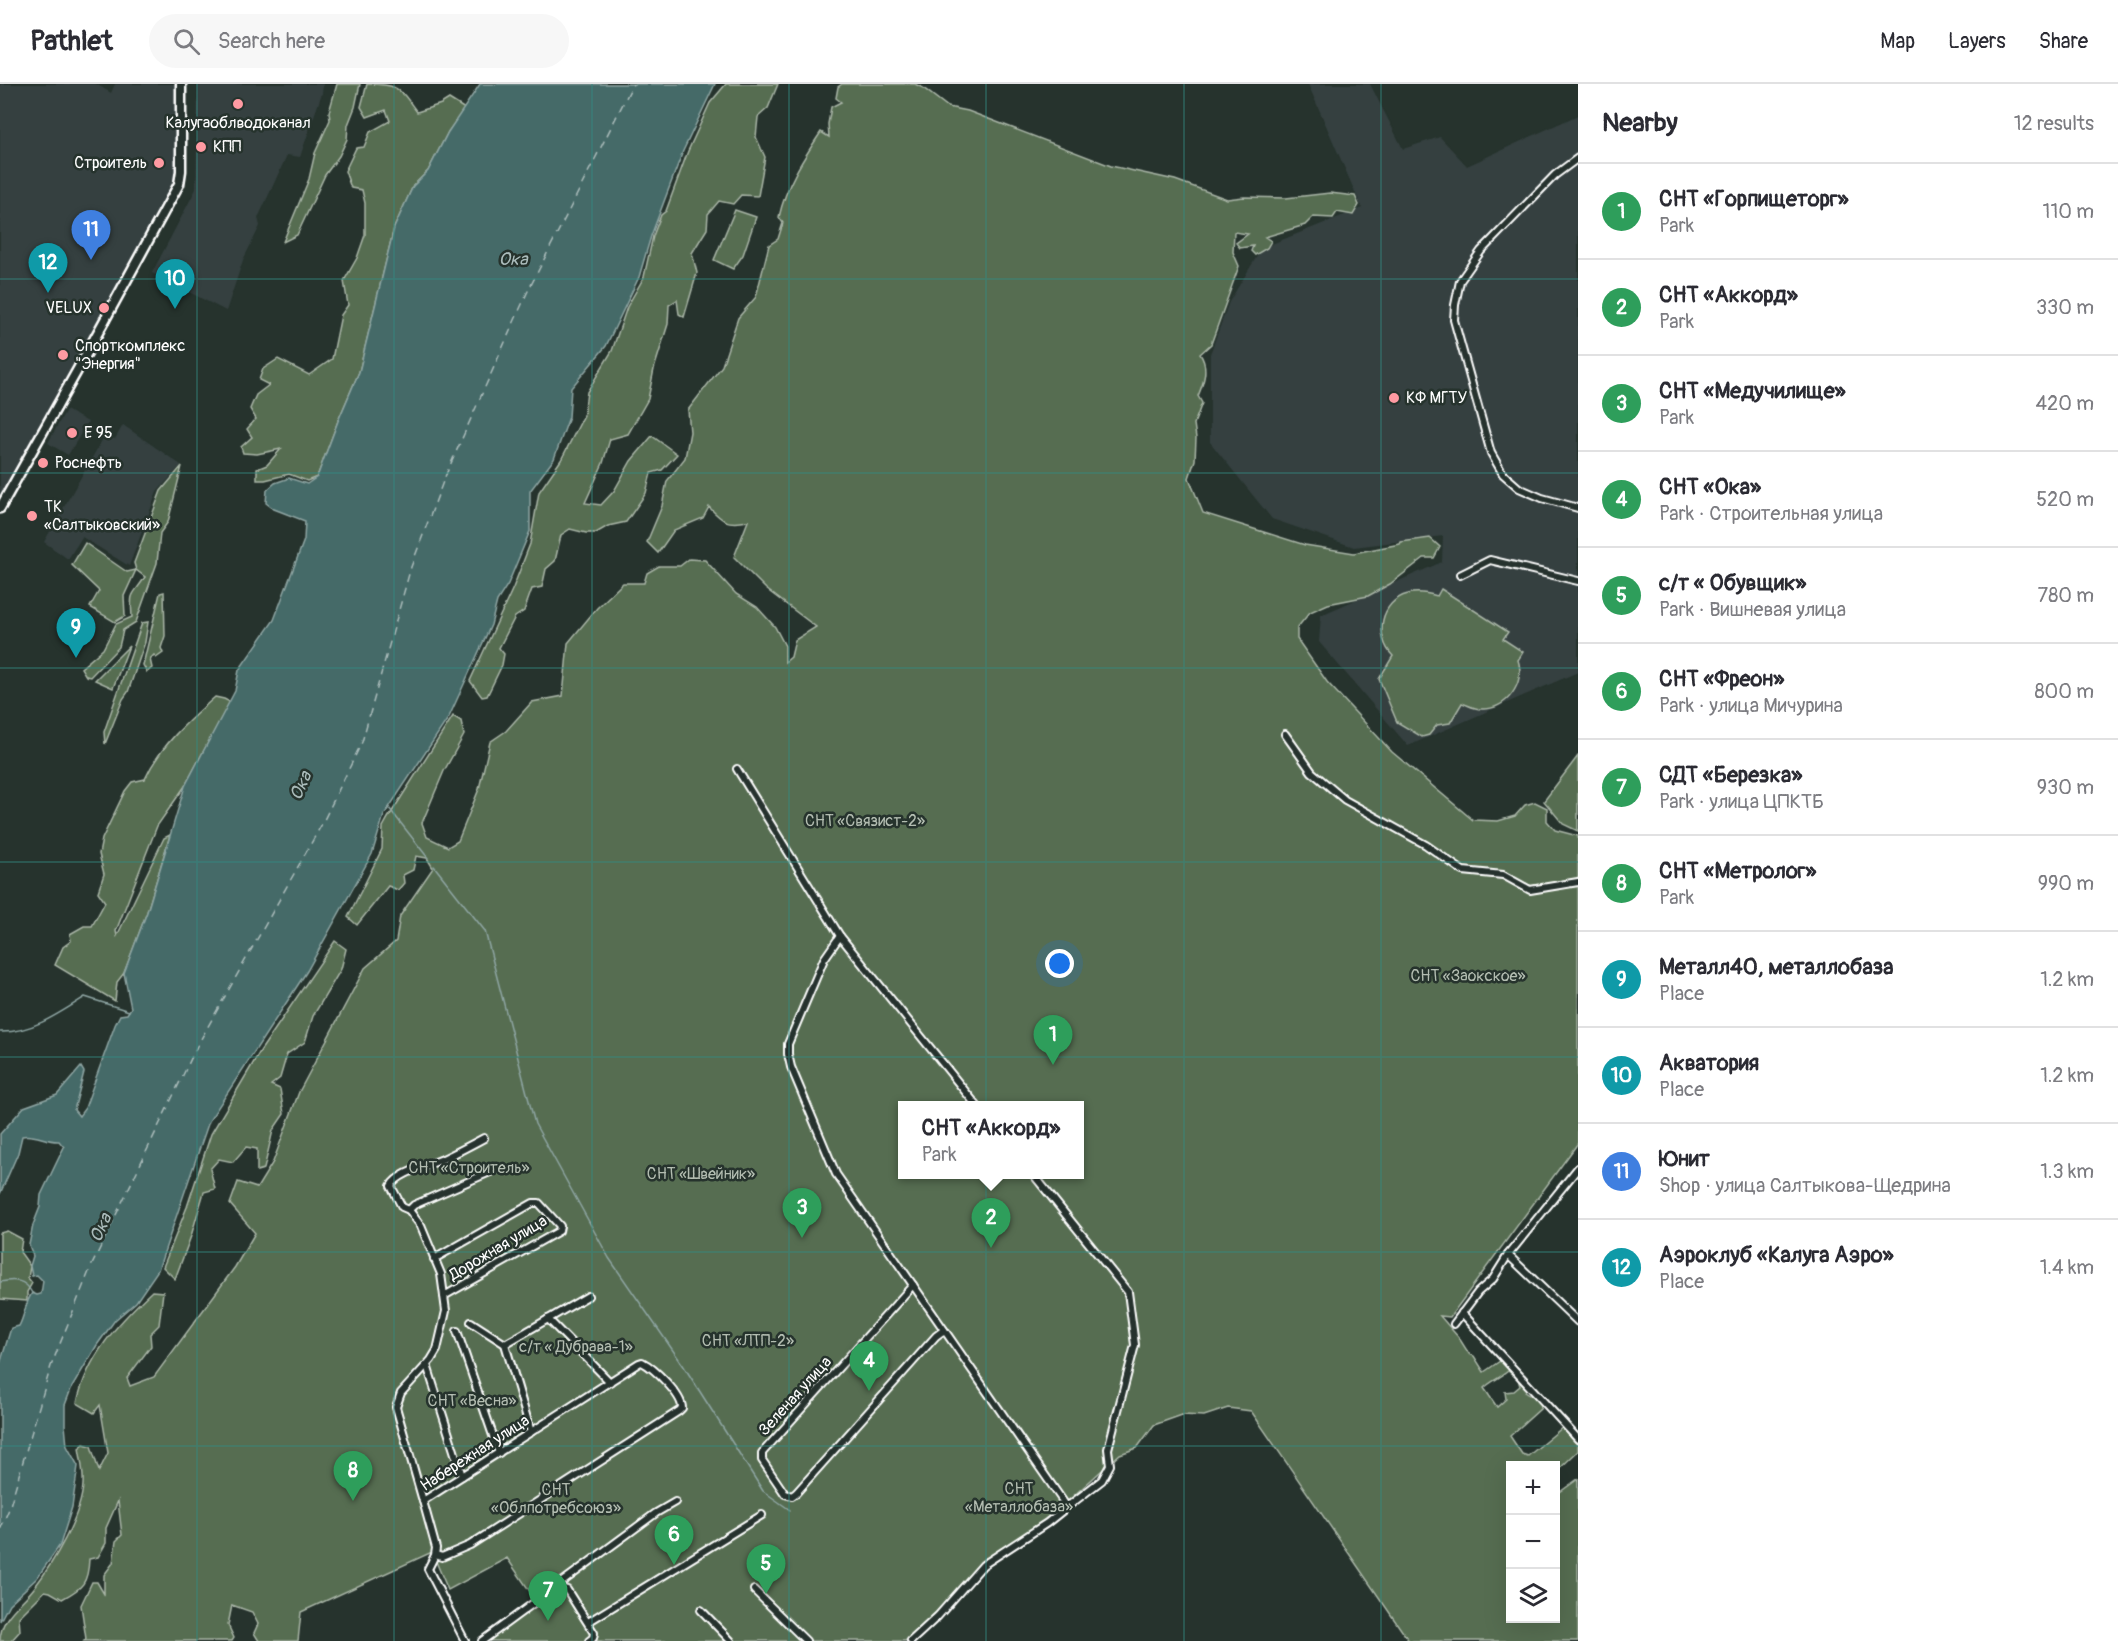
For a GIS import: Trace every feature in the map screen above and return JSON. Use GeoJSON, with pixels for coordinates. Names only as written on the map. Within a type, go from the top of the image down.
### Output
{"type":"FeatureCollection","features":[{"type":"Feature","properties":{"kind":"main road"},"geometry":{"type":"LineString","coordinates":[[0,508],[179,184],[181,84]]}},
{"type":"Feature","properties":{"kind":"street"},"geometry":{"type":"LineString","coordinates":[[1578,159],[1555,175],[1481,251],[1461,280],[1454,320],[1491,453],[1503,474],[1519,488],[1542,498],[1578,508]]}},
{"type":"Feature","properties":{"kind":"street"},"geometry":{"type":"LineString","coordinates":[[1460,575],[1490,560],[1578,581]]}},
{"type":"Feature","properties":{"kind":"street"},"geometry":{"type":"LineString","coordinates":[[1285,734],[1312,772],[1345,800],[1426,845],[1463,871],[1503,875],[1530,890],[1578,882]]}},
{"type":"Feature","properties":{"kind":"street"},"geometry":{"type":"LineString","coordinates":[[737,769],[840,936],[973,1101]]}},
{"type":"Feature","properties":{"kind":"street"},"geometry":{"type":"LineString","coordinates":[[840,936],[824,959],[788,1044],[791,1067],[836,1174],[1067,1507]]}},
{"type":"Feature","properties":{"kind":"street"},"geometry":{"type":"LineString","coordinates":[[423,1501],[396,1407],[401,1393],[427,1365],[437,1350],[446,1311],[441,1274],[421,1226],[409,1210],[402,1207],[391,1186],[403,1175],[444,1159],[484,1138]]}},
{"type":"Feature","properties":{"kind":"street"},"geometry":{"type":"LineString","coordinates":[[1454,1324],[1478,1292],[1493,1280],[1508,1255],[1578,1168]]}},
{"type":"Feature","properties":{"kind":"street"},"geometry":{"type":"LineString","coordinates":[[409,1210],[414,1205],[498,1169]]}},
{"type":"Feature","properties":{"kind":"street"},"geometry":{"type":"LineString","coordinates":[[911,1641],[938,1616],[983,1565],[1047,1523],[1102,1480],[1110,1465],[1108,1449],[1135,1345],[1128,1292],[1037,1179]]}},
{"type":"Feature","properties":{"kind":"street","name":"Дорожная улица"},"geometry":{"type":"LineString","coordinates":[[434,1259],[533,1203],[539,1203],[560,1226],[559,1231],[444,1296]]}},
{"type":"Feature","properties":{"kind":"street"},"geometry":{"type":"LineString","coordinates":[[1508,1255],[1578,1322]]}},
{"type":"Feature","properties":{"kind":"street","name":"Зеленая улица"},"geometry":{"type":"LineString","coordinates":[[913,1285],[764,1449],[762,1460],[785,1494],[792,1496],[796,1493],[928,1344],[944,1330]]}},
{"type":"Feature","properties":{"kind":"street"},"geometry":{"type":"LineString","coordinates":[[505,1344],[588,1296]]}},
{"type":"Feature","properties":{"kind":"street"},"geometry":{"type":"LineString","coordinates":[[1462,1313],[1578,1439]]}},
{"type":"Feature","properties":{"kind":"street"},"geometry":{"type":"LineString","coordinates":[[548,1319],[610,1382]]}},
{"type":"Feature","properties":{"kind":"street"},"geometry":{"type":"LineString","coordinates":[[471,1322],[505,1344],[531,1432]]}},
{"type":"Feature","properties":{"kind":"street"},"geometry":{"type":"LineString","coordinates":[[457,1330],[499,1453]]}},
{"type":"Feature","properties":{"kind":"street","name":"Набережная улица"},"geometry":{"type":"LineString","coordinates":[[435,1555],[444,1556],[470,1545],[679,1411],[682,1408],[681,1401],[666,1382],[642,1362],[423,1501],[436,1548],[428,1569],[465,1641]]}},
{"type":"Feature","properties":{"kind":"street"},"geometry":{"type":"LineString","coordinates":[[427,1365],[462,1476]]}},
{"type":"Feature","properties":{"kind":"street"},"geometry":{"type":"LineString","coordinates":[[482,1641],[656,1513],[675,1502]]}},
{"type":"Feature","properties":{"kind":"street"},"geometry":{"type":"LineString","coordinates":[[588,1622],[762,1515]]}},
{"type":"Feature","properties":{"kind":"street"},"geometry":{"type":"LineString","coordinates":[[537,1601],[542,1601],[564,1589],[588,1622],[594,1636],[589,1641]]}},
{"type":"Feature","properties":{"kind":"street"},"geometry":{"type":"LineString","coordinates":[[754,1590],[806,1641]]}},
{"type":"Feature","properties":{"kind":"street"},"geometry":{"type":"LineString","coordinates":[[701,1610],[731,1641]]}},
{"type":"Feature","properties":{"kind":"shaded area"},"geometry":{"type":"Polygon","coordinates":[[[0,84],[96,84],[111,93],[115,84],[177,84],[177,175],[175,184],[99,324],[0,499],[0,84]]]}},
{"type":"Feature","properties":{"kind":"shaded area"},"geometry":{"type":"Polygon","coordinates":[[[198,84],[323,84],[300,157],[287,155],[258,218],[260,226],[243,260],[226,311],[152,273],[196,189],[198,84]]]}},
{"type":"Feature","properties":{"kind":"shaded area","name":"КФ МГТУ"},"geometry":{"type":"Polygon","coordinates":[[[1308,84],[1370,84],[1403,149],[1440,137],[1467,166],[1578,115],[1578,672],[1408,746],[1319,642],[1321,615],[1442,562],[1443,536],[1354,547],[1272,519],[1210,442],[1210,354],[1229,302],[1262,248],[1362,208],[1308,84]]]}},
{"type":"Feature","properties":{"kind":"shaded area"},"geometry":{"type":"Polygon","coordinates":[[[66,410],[88,422],[68,455],[48,443],[66,410]]]}},
{"type":"Feature","properties":{"kind":"shaded area"},"geometry":{"type":"Polygon","coordinates":[[[123,425],[181,465],[157,492],[129,566],[82,537],[68,559],[44,542],[105,435],[115,439],[123,425]]]}},
{"type":"Feature","properties":{"kind":"green space"},"geometry":{"type":"Polygon","coordinates":[[[337,84],[360,84],[348,125],[347,139],[339,156],[325,175],[297,235],[283,242],[309,179],[315,153],[330,120],[329,112],[337,84]]]}},
{"type":"Feature","properties":{"kind":"green space"},"geometry":{"type":"Polygon","coordinates":[[[367,84],[386,85],[397,89],[417,112],[449,99],[465,109],[448,132],[428,171],[413,186],[394,228],[359,372],[317,477],[307,481],[289,474],[257,480],[257,469],[267,465],[281,449],[257,454],[243,453],[241,447],[252,437],[247,429],[256,419],[250,409],[256,395],[269,385],[259,380],[263,369],[278,359],[309,375],[332,359],[341,315],[348,305],[344,281],[357,258],[365,235],[365,203],[362,190],[351,188],[345,171],[356,148],[364,147],[370,132],[390,121],[386,110],[367,117],[361,107],[367,84]]]}},
{"type":"Feature","properties":{"kind":"green space"},"geometry":{"type":"Polygon","coordinates":[[[726,84],[778,84],[768,108],[758,117],[756,137],[765,157],[758,196],[741,195],[733,204],[719,201],[708,214],[707,229],[692,253],[697,273],[684,317],[679,314],[677,300],[669,305],[668,324],[654,369],[648,399],[628,434],[610,439],[603,463],[585,503],[601,505],[614,491],[631,461],[652,436],[677,454],[662,470],[651,473],[646,493],[626,522],[608,526],[596,533],[570,529],[561,535],[555,561],[546,569],[542,587],[532,589],[524,611],[515,617],[499,648],[504,654],[502,665],[487,696],[482,697],[470,681],[513,588],[530,544],[539,492],[561,460],[584,415],[587,392],[612,351],[627,307],[644,277],[653,236],[661,215],[666,211],[688,151],[710,103],[726,84]]]}},
{"type":"Feature","properties":{"kind":"green space"},"geometry":{"type":"Polygon","coordinates":[[[842,84],[915,84],[948,107],[968,111],[1111,166],[1175,180],[1227,199],[1286,198],[1330,193],[1355,196],[1359,205],[1353,215],[1337,212],[1333,218],[1313,217],[1305,225],[1265,237],[1271,241],[1267,248],[1255,255],[1251,251],[1253,246],[1240,248],[1236,243],[1248,234],[1234,232],[1233,252],[1239,266],[1211,344],[1200,354],[1205,375],[1198,396],[1202,403],[1194,424],[1195,460],[1189,478],[1203,513],[1305,545],[1354,553],[1430,538],[1440,547],[1434,558],[1424,558],[1390,584],[1368,596],[1328,604],[1310,612],[1297,628],[1297,639],[1327,682],[1392,752],[1473,820],[1498,821],[1515,816],[1525,805],[1535,802],[1547,808],[1547,821],[1555,830],[1578,836],[1578,1143],[1450,1317],[1440,1316],[1469,1354],[1474,1356],[1484,1372],[1503,1359],[1528,1388],[1525,1392],[1543,1402],[1540,1409],[1510,1436],[1522,1454],[1528,1456],[1563,1427],[1578,1445],[1578,1451],[1560,1468],[1560,1461],[1506,1461],[1506,1623],[1560,1623],[1560,1492],[1578,1479],[1578,1641],[1409,1641],[1251,1411],[1228,1408],[1204,1416],[1182,1415],[1154,1425],[1137,1448],[1120,1454],[1048,1519],[983,1563],[935,1615],[905,1641],[482,1641],[536,1600],[507,1558],[448,1590],[432,1552],[301,1612],[298,1641],[259,1641],[254,1633],[258,1624],[252,1612],[232,1605],[228,1625],[234,1638],[232,1641],[84,1641],[86,1639],[81,1605],[92,1582],[97,1582],[104,1594],[104,1575],[113,1563],[116,1541],[122,1535],[118,1501],[106,1528],[106,1543],[98,1557],[89,1559],[86,1579],[80,1588],[62,1599],[45,1591],[19,1617],[20,1631],[11,1641],[0,1641],[7,1618],[41,1578],[72,1525],[83,1485],[79,1448],[84,1444],[91,1446],[99,1471],[108,1453],[100,1405],[94,1413],[77,1403],[88,1370],[96,1355],[127,1315],[152,1291],[163,1292],[159,1325],[150,1334],[151,1346],[127,1378],[130,1386],[154,1377],[235,1267],[255,1233],[230,1204],[238,1182],[257,1188],[273,1162],[299,1092],[365,968],[396,941],[400,916],[433,868],[427,858],[416,856],[413,870],[403,875],[404,883],[398,890],[388,886],[357,925],[348,917],[382,849],[383,827],[453,716],[461,721],[464,735],[444,771],[422,823],[427,837],[448,847],[458,841],[479,789],[490,742],[506,731],[532,702],[563,696],[568,643],[597,608],[623,583],[644,583],[647,573],[659,566],[680,566],[689,559],[705,560],[736,594],[757,607],[775,627],[785,646],[785,662],[791,657],[795,640],[816,627],[766,589],[734,557],[748,521],[735,523],[726,521],[709,507],[703,518],[674,530],[658,553],[647,542],[662,506],[667,481],[685,458],[690,432],[688,410],[722,366],[738,318],[756,297],[769,245],[778,239],[783,223],[779,217],[791,183],[821,132],[829,137],[828,124],[831,107],[841,102],[836,98],[838,87],[842,84]],[[1508,1371],[1484,1388],[1497,1407],[1506,1399],[1505,1392],[1514,1391],[1520,1386],[1518,1379],[1508,1371]]]}},
{"type":"Feature","properties":{"kind":"green space"},"geometry":{"type":"Polygon","coordinates":[[[735,210],[756,217],[743,255],[733,269],[714,260],[735,210]]]}},
{"type":"Feature","properties":{"kind":"green space"},"geometry":{"type":"Polygon","coordinates":[[[182,466],[168,522],[160,533],[157,563],[136,622],[123,630],[119,647],[90,677],[86,676],[81,668],[103,649],[116,624],[132,617],[132,598],[145,577],[136,570],[134,563],[161,491],[182,466]]]}},
{"type":"Feature","properties":{"kind":"green space"},"geometry":{"type":"Polygon","coordinates":[[[85,543],[127,572],[136,570],[124,596],[125,616],[115,622],[90,607],[99,591],[72,565],[85,543]]]}},
{"type":"Feature","properties":{"kind":"green space"},"geometry":{"type":"Polygon","coordinates":[[[1441,589],[1508,632],[1503,639],[1523,652],[1518,660],[1519,678],[1512,694],[1506,700],[1490,708],[1481,709],[1462,703],[1450,723],[1437,725],[1429,735],[1422,737],[1397,722],[1379,679],[1393,656],[1383,639],[1383,620],[1391,604],[1399,598],[1415,593],[1437,596],[1441,589]]]}},
{"type":"Feature","properties":{"kind":"green space"},"geometry":{"type":"Polygon","coordinates":[[[164,592],[165,636],[161,648],[163,653],[156,658],[154,655],[150,659],[152,668],[147,672],[143,665],[160,593],[164,592]]]}},
{"type":"Feature","properties":{"kind":"green space"},"geometry":{"type":"Polygon","coordinates":[[[148,622],[145,642],[128,692],[105,744],[104,732],[142,623],[148,622]]]}},
{"type":"Feature","properties":{"kind":"green space"},"geometry":{"type":"Polygon","coordinates":[[[129,646],[113,688],[95,680],[129,646]]]}},
{"type":"Feature","properties":{"kind":"green space"},"geometry":{"type":"Polygon","coordinates":[[[215,697],[230,702],[185,786],[157,826],[116,931],[117,936],[164,838],[170,835],[147,912],[124,973],[117,982],[115,1001],[55,965],[63,947],[71,941],[70,934],[84,926],[92,926],[105,902],[98,892],[104,874],[99,854],[102,839],[125,791],[132,782],[145,779],[167,745],[215,697]]]}},
{"type":"Feature","properties":{"kind":"green space"},"geometry":{"type":"Polygon","coordinates":[[[1578,756],[1578,831],[1563,824],[1544,801],[1578,756]]]}},
{"type":"Feature","properties":{"kind":"green space"},"geometry":{"type":"Polygon","coordinates":[[[335,941],[346,949],[341,969],[313,1016],[305,1042],[287,1054],[280,1078],[271,1085],[280,1089],[284,1114],[273,1130],[264,1169],[257,1171],[257,1149],[246,1147],[233,1162],[219,1159],[210,1169],[215,1189],[204,1192],[175,1279],[163,1267],[187,1207],[211,1134],[261,1050],[335,941]]]}},
{"type":"Feature","properties":{"kind":"green space"},"geometry":{"type":"Polygon","coordinates":[[[7,1231],[22,1239],[20,1252],[30,1266],[28,1278],[32,1283],[27,1292],[27,1301],[0,1299],[0,1233],[7,1231]]]}},
{"type":"Feature","properties":{"kind":"water","name":"Ока"},"geometry":{"type":"Polygon","coordinates":[[[480,84],[715,84],[683,151],[651,236],[639,277],[606,346],[571,388],[569,417],[554,459],[530,491],[530,531],[508,584],[497,601],[491,625],[449,717],[384,815],[372,854],[307,971],[209,1121],[158,1270],[136,1302],[115,1320],[71,1389],[65,1405],[65,1425],[67,1446],[78,1466],[72,1507],[60,1545],[37,1578],[9,1604],[0,1621],[0,1364],[11,1328],[19,1326],[32,1293],[41,1294],[43,1281],[37,1275],[32,1276],[30,1266],[33,1256],[29,1245],[40,1207],[41,1195],[64,1147],[59,1141],[22,1136],[18,1153],[0,1194],[0,1134],[24,1107],[57,1095],[81,1067],[84,1072],[74,1110],[79,1116],[85,1108],[115,1025],[120,1015],[127,1014],[131,1008],[124,973],[147,912],[185,786],[235,691],[239,670],[274,620],[304,540],[305,521],[274,509],[266,503],[267,490],[275,483],[289,478],[307,484],[317,477],[359,372],[394,228],[413,186],[428,171],[448,132],[480,84]]]}},
{"type":"Feature","properties":{"kind":"waterway"},"geometry":{"type":"LineString","coordinates":[[389,808],[428,858]]}},
{"type":"Feature","properties":{"kind":"waterway"},"geometry":{"type":"LineString","coordinates":[[434,866],[485,931],[535,1124],[609,1258],[683,1365],[763,1491],[790,1510]]}},
{"type":"Feature","properties":{"kind":"waterway"},"geometry":{"type":"LineString","coordinates":[[0,1032],[34,1026],[85,997],[129,1011]]}},
{"type":"Feature","properties":{"kind":"waterway"},"geometry":{"type":"LineString","coordinates":[[0,1282],[19,1281],[26,1285],[32,1293]]}},
{"type":"Feature","properties":{"kind":"ferry route"},"geometry":{"type":"LineString","coordinates":[[0,1530],[9,1509],[51,1366],[90,1269],[197,1046],[322,824],[362,742],[411,567],[444,479],[527,293],[633,84]]}},
{"type":"Feature","properties":{"kind":"place","name":"Калугаоблводоканал"},"geometry":{"type":"Point","coordinates":[238,104]}},
{"type":"Feature","properties":{"kind":"place","name":"КПП"},"geometry":{"type":"Point","coordinates":[201,147]}},
{"type":"Feature","properties":{"kind":"place","name":"Строитель"},"geometry":{"type":"Point","coordinates":[159,163]}},
{"type":"Feature","properties":{"kind":"place","name":"Юнит"},"geometry":{"type":"Point","coordinates":[91,260]}},
{"type":"Feature","properties":{"kind":"place","name":"Аэроклуб «Калуга Аэро»"},"geometry":{"type":"Point","coordinates":[48,293]}},
{"type":"Feature","properties":{"kind":"place","name":"VELUX"},"geometry":{"type":"Point","coordinates":[104,308]}},
{"type":"Feature","properties":{"kind":"place","name":"Акватория"},"geometry":{"type":"Point","coordinates":[175,309]}},
{"type":"Feature","properties":{"kind":"place","name":"Спорткомплекс \"Энергия\""},"geometry":{"type":"Point","coordinates":[63,355]}},
{"type":"Feature","properties":{"kind":"place","name":"КФ МГТУ"},"geometry":{"type":"Point","coordinates":[1394,398]}},
{"type":"Feature","properties":{"kind":"place","name":"Е 95"},"geometry":{"type":"Point","coordinates":[72,433]}},
{"type":"Feature","properties":{"kind":"place","name":"Роснефть"},"geometry":{"type":"Point","coordinates":[43,463]}},
{"type":"Feature","properties":{"kind":"place","name":"ТК «Салтыковский»"},"geometry":{"type":"Point","coordinates":[32,516]}},
{"type":"Feature","properties":{"kind":"place","name":"Металл40, металлобаза"},"geometry":{"type":"Point","coordinates":[76,658]}},
{"type":"Feature","properties":{"kind":"place","name":"СНТ «Горпищеторг»"},"geometry":{"type":"Point","coordinates":[1053,1065]}},
{"type":"Feature","properties":{"kind":"place","name":"СНТ «Медучилище»"},"geometry":{"type":"Point","coordinates":[802,1238]}},
{"type":"Feature","properties":{"kind":"place","name":"СНТ «Аккорд»"},"geometry":{"type":"Point","coordinates":[991,1248]}},
{"type":"Feature","properties":{"kind":"place","name":"СНТ «Ока»"},"geometry":{"type":"Point","coordinates":[869,1391]}},
{"type":"Feature","properties":{"kind":"place","name":"СНТ «Метролог»"},"geometry":{"type":"Point","coordinates":[353,1501]}},
{"type":"Feature","properties":{"kind":"place","name":"СНТ «Фреон»"},"geometry":{"type":"Point","coordinates":[674,1565]}},
{"type":"Feature","properties":{"kind":"place","name":"с/т « Обувщик»"},"geometry":{"type":"Point","coordinates":[766,1594]}},
{"type":"Feature","properties":{"kind":"place","name":"СДТ «Березка»"},"geometry":{"type":"Point","coordinates":[548,1621]}},
{"type":"Feature","properties":{"kind":"park label","name":"СНТ «Связист-2»"},"geometry":{"type":"Point","coordinates":[865,821]}},
{"type":"Feature","properties":{"kind":"park label","name":"СНТ «Заокское»"},"geometry":{"type":"Point","coordinates":[1468,976]}},
{"type":"Feature","properties":{"kind":"park label","name":"СНТ «Строитель»"},"geometry":{"type":"Point","coordinates":[469,1168]}},
{"type":"Feature","properties":{"kind":"park label","name":"СНТ «Швейник»"},"geometry":{"type":"Point","coordinates":[701,1174]}},
{"type":"Feature","properties":{"kind":"park label","name":"СНТ «ЛТП-2»"},"geometry":{"type":"Point","coordinates":[748,1341]}},
{"type":"Feature","properties":{"kind":"park label","name":"с/т « Дубрава-1»"},"geometry":{"type":"Point","coordinates":[576,1347]}},
{"type":"Feature","properties":{"kind":"park label","name":"СНТ «Весна»"},"geometry":{"type":"Point","coordinates":[472,1401]}},
{"type":"Feature","properties":{"kind":"park label","name":"СНТ «Металлобаза»"},"geometry":{"type":"Point","coordinates":[1019,1498]}},
{"type":"Feature","properties":{"kind":"park label","name":"СНТ «Облпотребсоюз»"},"geometry":{"type":"Point","coordinates":[556,1499]}}]}
